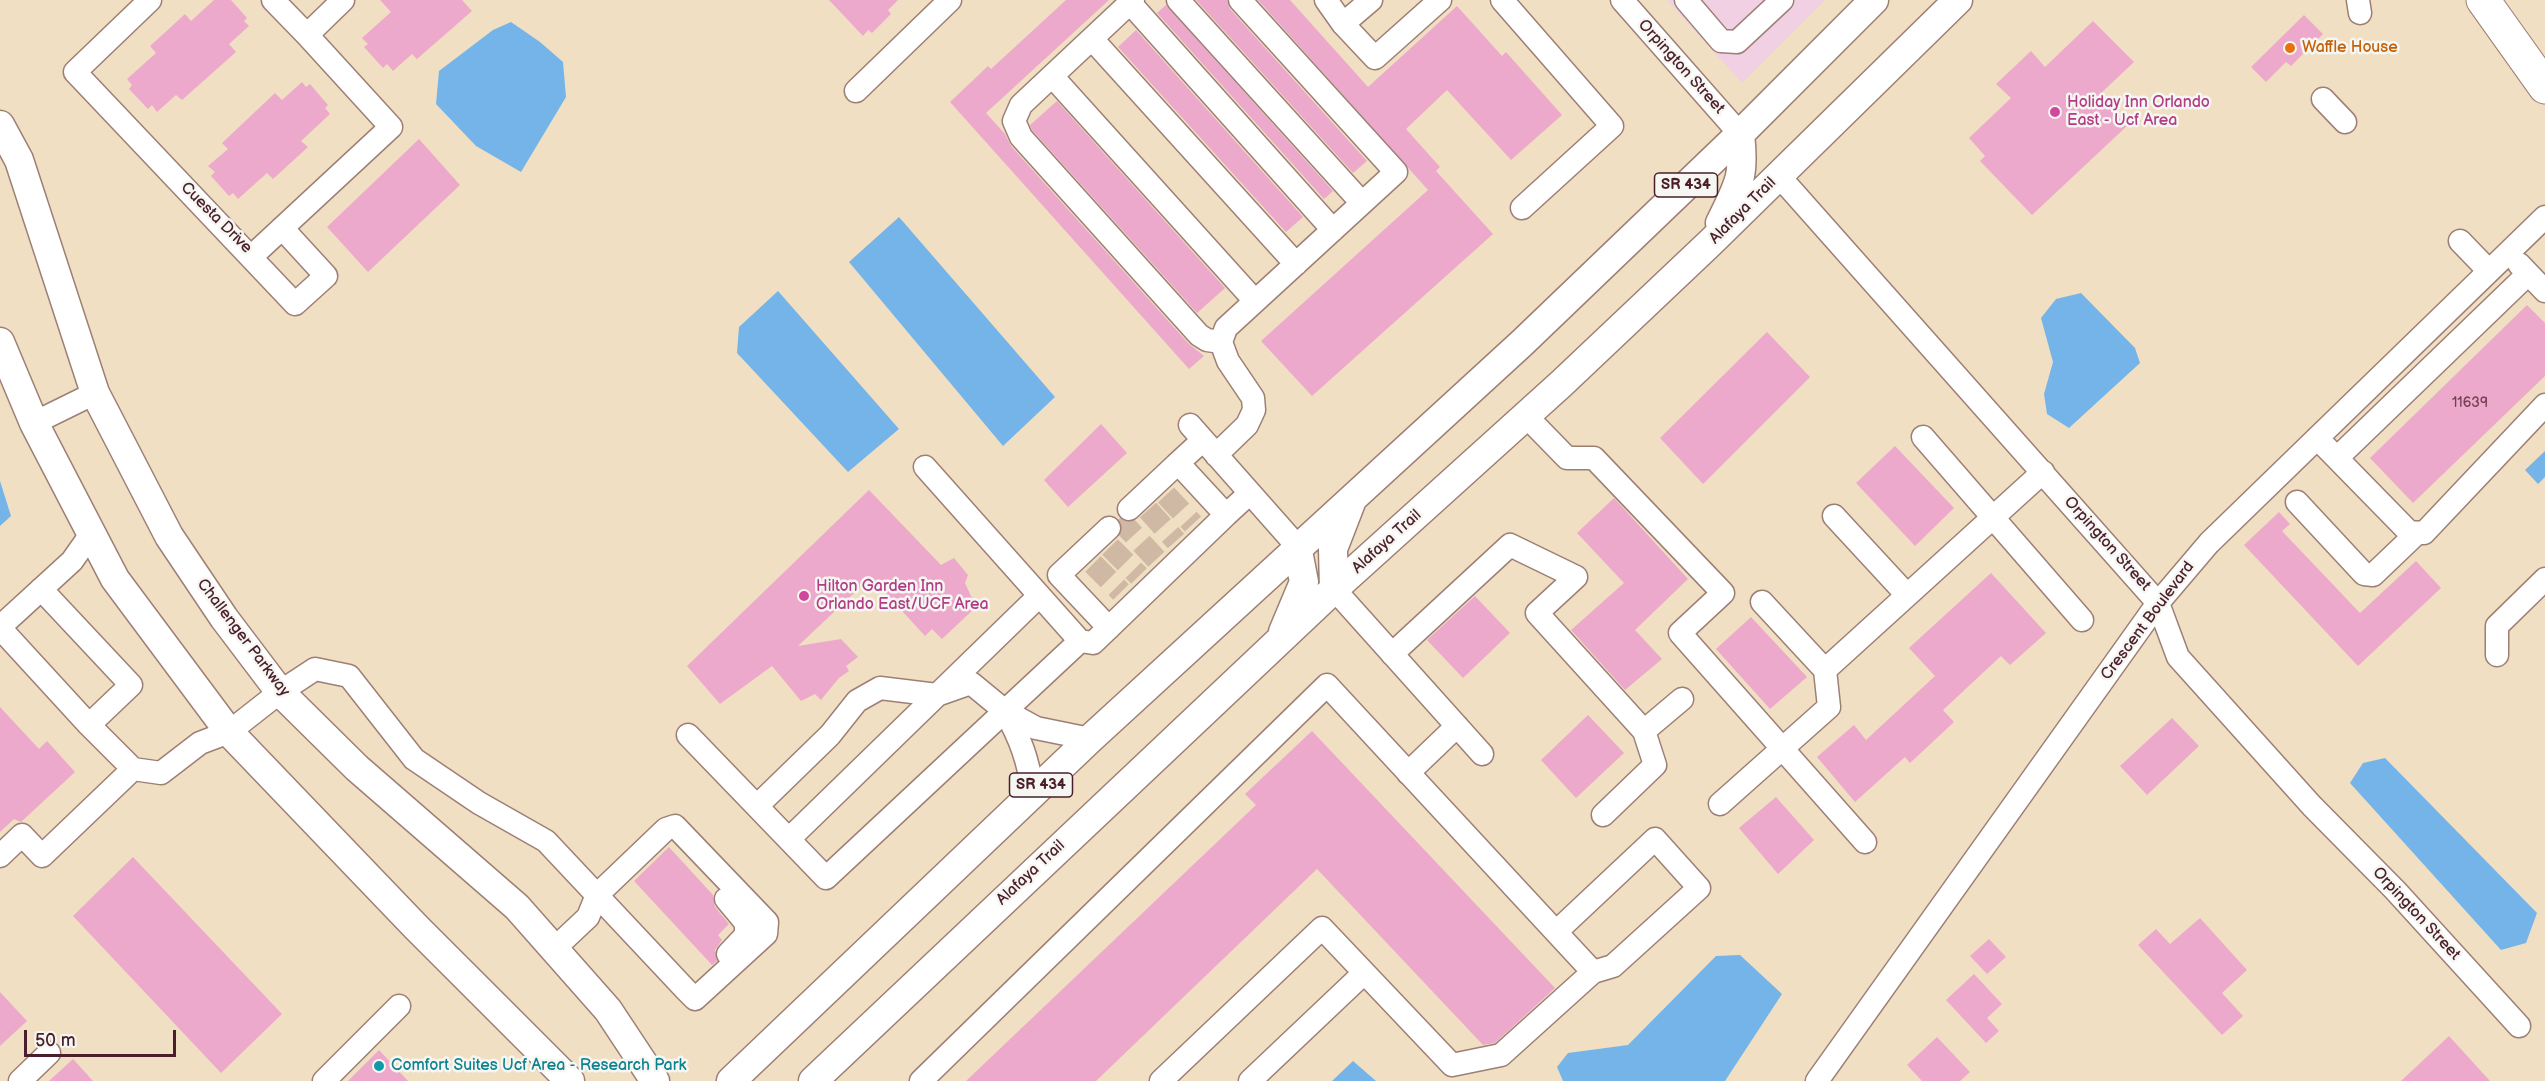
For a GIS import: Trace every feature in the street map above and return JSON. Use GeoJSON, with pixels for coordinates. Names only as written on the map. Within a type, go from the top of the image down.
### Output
{"type":"FeatureCollection","features":[{"type":"Feature","properties":{"kind":"highway"},"geometry":{"type":"LineString","coordinates":[[2483,0],[2545,87]]}},
{"type":"Feature","properties":{"kind":"main road","name":"SR 434"},"geometry":{"type":"LineString","coordinates":[[731,1081],[1090,739],[1355,493],[1521,343],[1740,134],[1874,0]]}},
{"type":"Feature","properties":{"kind":"main road","name":"Alafaya Trail"},"geometry":{"type":"LineString","coordinates":[[813,1081],[1334,589],[1526,416],[1710,243],[1958,0]]}},
{"type":"Feature","properties":{"kind":"main road","name":"Challenger Parkway"},"geometry":{"type":"LineString","coordinates":[[0,125],[19,160],[95,393],[169,536],[224,618],[280,692],[357,768],[517,907],[608,1010],[655,1081]]}},
{"type":"Feature","properties":{"kind":"main road"},"geometry":{"type":"LineString","coordinates":[[1710,243],[1739,184],[1743,165],[1740,134]]}},
{"type":"Feature","properties":{"kind":"main road"},"geometry":{"type":"LineString","coordinates":[[0,342],[34,423],[115,579],[229,732],[416,927],[570,1081]]}},
{"type":"Feature","properties":{"kind":"main road"},"geometry":{"type":"LineString","coordinates":[[1334,589],[1333,549],[1355,493]]}},
{"type":"Feature","properties":{"kind":"main road"},"geometry":{"type":"LineString","coordinates":[[1278,642],[1304,582],[1298,546]]}},
{"type":"Feature","properties":{"kind":"street","name":"Cuesta Drive"},"geometry":{"type":"LineString","coordinates":[[150,0],[75,72],[251,257],[391,127],[307,34]]}},
{"type":"Feature","properties":{"kind":"street"},"geometry":{"type":"LineString","coordinates":[[273,0],[307,34],[343,0]]}},
{"type":"Feature","properties":{"kind":"street"},"geometry":{"type":"LineString","coordinates":[[856,91],[950,0]]}},
{"type":"Feature","properties":{"kind":"street"},"geometry":{"type":"LineString","coordinates":[[1178,0],[1362,203]]}},
{"type":"Feature","properties":{"kind":"street"},"geometry":{"type":"LineString","coordinates":[[1138,507],[1161,490],[1178,463],[1203,440],[1247,425],[1254,410],[1253,398],[1228,361],[1221,342],[1226,328],[1396,172],[1240,0]]}},
{"type":"Feature","properties":{"kind":"street"},"geometry":{"type":"LineString","coordinates":[[1326,0],[1343,24],[1375,58],[1440,0]]}},
{"type":"Feature","properties":{"kind":"street"},"geometry":{"type":"LineString","coordinates":[[1343,24],[1371,0]]}},
{"type":"Feature","properties":{"kind":"street"},"geometry":{"type":"LineString","coordinates":[[1502,0],[1612,126],[1522,208]]}},
{"type":"Feature","properties":{"kind":"street","name":"Orpington Street"},"geometry":{"type":"LineString","coordinates":[[1622,0],[1740,134]]}},
{"type":"Feature","properties":{"kind":"street"},"geometry":{"type":"LineString","coordinates":[[1686,0],[1721,41],[1737,42],[1782,0]]}},
{"type":"Feature","properties":{"kind":"street"},"geometry":{"type":"LineString","coordinates":[[1221,342],[1207,340],[1199,335],[1021,137],[1014,121],[1021,105],[1131,2],[1333,230]]}},
{"type":"Feature","properties":{"kind":"street"},"geometry":{"type":"LineString","coordinates":[[1092,39],[1296,264]]}},
{"type":"Feature","properties":{"kind":"street"},"geometry":{"type":"LineString","coordinates":[[1052,76],[1255,301]]}},
{"type":"Feature","properties":{"kind":"street"},"geometry":{"type":"LineString","coordinates":[[2323,99],[2345,122]]}},
{"type":"Feature","properties":{"kind":"street","name":"Orpington Street"},"geometry":{"type":"LineString","coordinates":[[1779,176],[2158,603],[2178,657],[2312,806],[2395,890],[2519,1026]]}},
{"type":"Feature","properties":{"kind":"street","name":"Crescent Boulevard"},"geometry":{"type":"LineString","coordinates":[[1817,1081],[2158,603],[2209,543],[2545,217]]}},
{"type":"Feature","properties":{"kind":"street"},"geometry":{"type":"LineString","coordinates":[[251,257],[295,304],[326,276],[282,228]]}},
{"type":"Feature","properties":{"kind":"street"},"geometry":{"type":"LineString","coordinates":[[2460,241],[2489,271]]}},
{"type":"Feature","properties":{"kind":"street"},"geometry":{"type":"LineString","coordinates":[[2508,253],[2545,291]]}},
{"type":"Feature","properties":{"kind":"street"},"geometry":{"type":"LineString","coordinates":[[2337,458],[2528,273]]}},
{"type":"Feature","properties":{"kind":"street"},"geometry":{"type":"LineString","coordinates":[[34,423],[95,393]]}},
{"type":"Feature","properties":{"kind":"street"},"geometry":{"type":"LineString","coordinates":[[2297,502],[2364,573],[2373,575],[2421,533],[2545,405]]}},
{"type":"Feature","properties":{"kind":"street"},"geometry":{"type":"LineString","coordinates":[[1526,416],[1567,458],[1594,458],[1723,593],[1680,633],[1865,842]]}},
{"type":"Feature","properties":{"kind":"street"},"geometry":{"type":"LineString","coordinates":[[1923,437],[2082,620]]}},
{"type":"Feature","properties":{"kind":"street"},"geometry":{"type":"LineString","coordinates":[[2317,438],[2409,532],[2421,533]]}},
{"type":"Feature","properties":{"kind":"street"},"geometry":{"type":"LineString","coordinates":[[1203,440],[1298,546]]}},
{"type":"Feature","properties":{"kind":"street"},"geometry":{"type":"LineString","coordinates":[[1178,463],[1226,515]]}},
{"type":"Feature","properties":{"kind":"street"},"geometry":{"type":"LineString","coordinates":[[925,467],[1080,641],[1093,643],[1109,628],[1127,599],[1182,546],[1199,530],[1226,515],[1250,493]]}},
{"type":"Feature","properties":{"kind":"street"},"geometry":{"type":"LineString","coordinates":[[1825,670],[2043,472]]}},
{"type":"Feature","properties":{"kind":"street"},"geometry":{"type":"LineString","coordinates":[[1834,516],[1907,595]]}},
{"type":"Feature","properties":{"kind":"street"},"geometry":{"type":"LineString","coordinates":[[91,534],[72,561],[0,628],[89,725],[133,769],[161,773],[200,743],[229,732],[280,692],[315,669],[350,676],[414,759],[479,803],[546,841],[597,895],[691,995],[741,942],[746,935],[746,923],[687,856],[684,851],[682,834],[675,826],[666,829],[597,895],[588,917],[554,949]]}},
{"type":"Feature","properties":{"kind":"street"},"geometry":{"type":"LineString","coordinates":[[1106,537],[1087,558],[1059,575],[1109,628]]}},
{"type":"Feature","properties":{"kind":"street"},"geometry":{"type":"LineString","coordinates":[[1392,654],[1510,545],[1576,577],[1537,613],[1644,731],[1655,765],[1603,815]]}},
{"type":"Feature","properties":{"kind":"street"},"geometry":{"type":"LineString","coordinates":[[2497,655],[2497,626],[2545,579]]}},
{"type":"Feature","properties":{"kind":"street"},"geometry":{"type":"LineString","coordinates":[[41,589],[131,685],[89,725]]}},
{"type":"Feature","properties":{"kind":"street"},"geometry":{"type":"LineString","coordinates":[[1334,589],[1482,754]]}},
{"type":"Feature","properties":{"kind":"street"},"geometry":{"type":"LineString","coordinates":[[789,839],[1040,596]]}},
{"type":"Feature","properties":{"kind":"street"},"geometry":{"type":"LineString","coordinates":[[1720,804],[1830,707],[1825,670],[1762,602]]}},
{"type":"Feature","properties":{"kind":"street"},"geometry":{"type":"LineString","coordinates":[[688,735],[826,878],[1080,641]]}},
{"type":"Feature","properties":{"kind":"street"},"geometry":{"type":"LineString","coordinates":[[757,806],[830,735],[857,701],[880,688],[937,695],[971,683],[1005,711],[1036,728],[1090,739]]}},
{"type":"Feature","properties":{"kind":"street"},"geometry":{"type":"LineString","coordinates":[[921,1081],[1327,686],[1593,972]]}},
{"type":"Feature","properties":{"kind":"street"},"geometry":{"type":"LineString","coordinates":[[1644,731],[1682,699]]}},
{"type":"Feature","properties":{"kind":"street"},"geometry":{"type":"LineString","coordinates":[[1005,711],[1025,752],[1034,792]]}},
{"type":"Feature","properties":{"kind":"street"},"geometry":{"type":"LineString","coordinates":[[1408,773],[1457,726]]}},
{"type":"Feature","properties":{"kind":"street"},"geometry":{"type":"LineString","coordinates":[[0,856],[22,835],[42,856],[133,769]]}},
{"type":"Feature","properties":{"kind":"street"},"geometry":{"type":"LineString","coordinates":[[1161,1081],[1322,928],[1452,1065],[1501,1055],[1593,972],[1613,966],[1699,888],[1655,839],[1556,932]]}},
{"type":"Feature","properties":{"kind":"street"},"geometry":{"type":"LineString","coordinates":[[1250,1081],[1364,973]]}},
{"type":"Feature","properties":{"kind":"street"},"geometry":{"type":"LineString","coordinates":[[324,1081],[399,1006]]}},
{"type":"Feature","properties":{"kind":"street"},"geometry":{"type":"LineString","coordinates":[[20,1081],[49,1053]]}},
{"type":"Feature","properties":{"kind":"shaded area"},"geometry":{"type":"Polygon","coordinates":[[[1667,0],[1825,0],[1742,83],[1667,0]]]}},
{"type":"Feature","properties":{"kind":"water"},"geometry":{"type":"Polygon","coordinates":[[[511,22],[540,42],[563,62],[566,97],[521,172],[476,146],[436,104],[439,71],[493,30],[511,22]]]}},
{"type":"Feature","properties":{"kind":"water"},"geometry":{"type":"Polygon","coordinates":[[[899,217],[1055,397],[1003,446],[849,262],[899,217]]]}},
{"type":"Feature","properties":{"kind":"water"},"geometry":{"type":"Polygon","coordinates":[[[778,291],[899,429],[848,472],[737,353],[739,327],[778,291]]]}},
{"type":"Feature","properties":{"kind":"water"},"geometry":{"type":"Polygon","coordinates":[[[2081,293],[2135,348],[2140,363],[2069,428],[2047,414],[2044,394],[2053,362],[2041,318],[2056,299],[2081,293]]]}},
{"type":"Feature","properties":{"kind":"water"},"geometry":{"type":"Polygon","coordinates":[[[2545,451],[2545,477],[2538,484],[2525,470],[2545,451]]]}},
{"type":"Feature","properties":{"kind":"water"},"geometry":{"type":"Polygon","coordinates":[[[0,481],[11,516],[0,526],[0,481]]]}},
{"type":"Feature","properties":{"kind":"water"},"geometry":{"type":"Polygon","coordinates":[[[2385,758],[2537,913],[2526,943],[2501,950],[2350,783],[2363,763],[2385,758]]]}},
{"type":"Feature","properties":{"kind":"water"},"geometry":{"type":"Polygon","coordinates":[[[1740,955],[1782,994],[1725,1081],[1563,1081],[1557,1067],[1568,1053],[1628,1045],[1716,956],[1740,955]]]}},
{"type":"Feature","properties":{"kind":"water"},"geometry":{"type":"Polygon","coordinates":[[[1353,1061],[1376,1081],[1332,1081],[1353,1061]]]}},
{"type":"Feature","properties":{"kind":"building"},"geometry":{"type":"Polygon","coordinates":[[[214,0],[231,0],[247,18],[244,21],[249,26],[229,44],[236,52],[182,100],[176,95],[157,112],[152,105],[148,109],[129,89],[132,85],[127,79],[156,53],[150,46],[185,14],[191,21],[214,0]]]}},
{"type":"Feature","properties":{"kind":"building"},"geometry":{"type":"Polygon","coordinates":[[[380,0],[462,0],[472,11],[417,59],[412,54],[393,71],[387,64],[383,68],[364,47],[368,44],[362,38],[391,12],[380,0]]]}},
{"type":"Feature","properties":{"kind":"building"},"geometry":{"type":"Polygon","coordinates":[[[829,0],[898,0],[888,10],[891,14],[872,33],[868,30],[863,36],[829,0]]]}},
{"type":"Feature","properties":{"kind":"building"},"geometry":{"type":"Polygon","coordinates":[[[1066,0],[1109,0],[986,113],[1005,134],[1011,146],[1189,344],[1204,356],[1189,369],[950,102],[988,66],[991,69],[1066,0]]]}},
{"type":"Feature","properties":{"kind":"building"},"geometry":{"type":"Polygon","coordinates":[[[1196,0],[1227,0],[1230,9],[1367,161],[1353,173],[1196,0]]]}},
{"type":"Feature","properties":{"kind":"building"},"geometry":{"type":"Polygon","coordinates":[[[1258,0],[1290,0],[1368,87],[1457,6],[1502,56],[1506,52],[1562,115],[1511,160],[1447,90],[1406,129],[1440,167],[1436,171],[1493,234],[1312,396],[1261,341],[1428,190],[1258,0]]]}},
{"type":"Feature","properties":{"kind":"building"},"geometry":{"type":"Polygon","coordinates":[[[1166,5],[1333,191],[1324,199],[1157,13],[1166,5]]]}},
{"type":"Feature","properties":{"kind":"building","name":"Waffle House"},"geometry":{"type":"Polygon","coordinates":[[[2304,15],[2323,34],[2291,66],[2286,62],[2266,82],[2251,67],[2304,15]]]}},
{"type":"Feature","properties":{"kind":"building","name":"Holiday Inn Orlando East - Ucf Area"},"geometry":{"type":"Polygon","coordinates":[[[2093,21],[2134,62],[2098,96],[2127,126],[2032,215],[1980,161],[1985,156],[1969,138],[2011,98],[1996,84],[2031,51],[2045,67],[2093,21]]]}},
{"type":"Feature","properties":{"kind":"building"},"geometry":{"type":"Polygon","coordinates":[[[1136,30],[1303,217],[1286,232],[1118,47],[1136,30]]]}},
{"type":"Feature","properties":{"kind":"building"},"geometry":{"type":"Polygon","coordinates":[[[302,82],[306,87],[310,84],[328,105],[325,108],[330,114],[301,141],[308,147],[273,179],[267,173],[238,199],[233,193],[229,196],[211,176],[215,172],[208,166],[228,149],[222,143],[275,93],[282,100],[302,82]]]}},
{"type":"Feature","properties":{"kind":"building"},"geometry":{"type":"Polygon","coordinates":[[[1057,101],[1225,288],[1197,313],[1032,130],[1030,125],[1057,101]]]}},
{"type":"Feature","properties":{"kind":"building"},"geometry":{"type":"Polygon","coordinates":[[[419,139],[460,185],[368,272],[327,227],[419,139]]]}},
{"type":"Feature","properties":{"kind":"building"},"geometry":{"type":"Polygon","coordinates":[[[2527,305],[2545,323],[2545,376],[2413,503],[2370,458],[2527,305]]]}},
{"type":"Feature","properties":{"kind":"building"},"geometry":{"type":"Polygon","coordinates":[[[1767,332],[1810,377],[1703,484],[1660,438],[1767,332]]]}},
{"type":"Feature","properties":{"kind":"building"},"geometry":{"type":"Polygon","coordinates":[[[1101,424],[1127,453],[1068,507],[1044,480],[1101,424]]]}},
{"type":"Feature","properties":{"kind":"building"},"geometry":{"type":"Polygon","coordinates":[[[1895,446],[1954,508],[1915,546],[1856,483],[1895,446]]]}},
{"type":"Feature","properties":{"kind":"building","name":"Hilton Garden Inn Orlando East/UCF Area"},"geometry":{"type":"Polygon","coordinates":[[[869,490],[941,565],[954,558],[968,575],[965,583],[976,607],[942,639],[932,629],[925,636],[871,577],[798,646],[841,639],[858,657],[846,666],[849,671],[839,678],[821,700],[815,694],[801,701],[772,666],[720,704],[687,666],[869,490]]]}},
{"type":"Feature","properties":{"kind":"building"},"geometry":{"type":"Polygon","coordinates":[[[1614,498],[1688,579],[1635,630],[1662,659],[1625,690],[1571,630],[1624,583],[1577,533],[1614,498]]]}},
{"type":"Feature","properties":{"kind":"building"},"geometry":{"type":"Polygon","coordinates":[[[2279,512],[2290,524],[2282,531],[2360,613],[2416,561],[2441,588],[2358,666],[2244,545],[2279,512]]]}},
{"type":"Feature","properties":{"kind":"building"},"geometry":{"type":"Polygon","coordinates":[[[1991,573],[2046,633],[2010,665],[2001,656],[1943,710],[1954,722],[1910,763],[1905,757],[1855,802],[1817,757],[1854,725],[1866,740],[1935,676],[1909,648],[1991,573]]]}},
{"type":"Feature","properties":{"kind":"building"},"geometry":{"type":"Polygon","coordinates":[[[1475,596],[1510,633],[1463,678],[1427,640],[1475,596]]]}},
{"type":"Feature","properties":{"kind":"building"},"geometry":{"type":"Polygon","coordinates":[[[1751,617],[1807,677],[1770,709],[1716,649],[1751,617]]]}},
{"type":"Feature","properties":{"kind":"building"},"geometry":{"type":"Polygon","coordinates":[[[0,707],[39,749],[47,741],[75,772],[21,822],[14,819],[0,832],[0,707]]]}},
{"type":"Feature","properties":{"kind":"building"},"geometry":{"type":"Polygon","coordinates":[[[1588,715],[1624,753],[1576,798],[1541,760],[1588,715]]]}},
{"type":"Feature","properties":{"kind":"building"},"geometry":{"type":"Polygon","coordinates":[[[2172,718],[2199,746],[2147,795],[2120,766],[2172,718]]]}},
{"type":"Feature","properties":{"kind":"building"},"geometry":{"type":"Polygon","coordinates":[[[1312,731],[1555,988],[1495,1043],[1483,1045],[1317,869],[1096,1081],[966,1081],[1256,805],[1245,794],[1312,731]]]}},
{"type":"Feature","properties":{"kind":"building"},"geometry":{"type":"Polygon","coordinates":[[[1776,797],[1814,840],[1778,874],[1739,828],[1776,797]]]}},
{"type":"Feature","properties":{"kind":"building"},"geometry":{"type":"Polygon","coordinates":[[[669,847],[713,895],[715,907],[729,924],[718,935],[722,940],[715,950],[717,961],[712,965],[634,881],[669,847]]]}},
{"type":"Feature","properties":{"kind":"building"},"geometry":{"type":"Polygon","coordinates":[[[133,857],[282,1014],[221,1073],[73,916],[133,857]]]}},
{"type":"Feature","properties":{"kind":"building"},"geometry":{"type":"Polygon","coordinates":[[[2200,918],[2247,970],[2222,993],[2243,1016],[2222,1035],[2138,945],[2156,929],[2170,944],[2200,918]]]}},
{"type":"Feature","properties":{"kind":"building"},"geometry":{"type":"Polygon","coordinates":[[[1989,939],[2006,957],[1987,974],[1970,956],[1989,939]]]}},
{"type":"Feature","properties":{"kind":"building"},"geometry":{"type":"Polygon","coordinates":[[[1974,974],[2002,1004],[1987,1018],[1999,1031],[1986,1043],[1946,1000],[1974,974]]]}},
{"type":"Feature","properties":{"kind":"building"},"geometry":{"type":"Polygon","coordinates":[[[0,992],[27,1021],[0,1046],[0,992]]]}},
{"type":"Feature","properties":{"kind":"building"},"geometry":{"type":"Polygon","coordinates":[[[2449,1036],[2490,1081],[2401,1081],[2449,1036]]]}},
{"type":"Feature","properties":{"kind":"building"},"geometry":{"type":"Polygon","coordinates":[[[1937,1037],[1970,1072],[1960,1081],[1922,1081],[1907,1065],[1937,1037]]]}},
{"type":"Feature","properties":{"kind":"building","name":"Comfort Suites Ucf Area - Research Park"},"geometry":{"type":"Polygon","coordinates":[[[379,1050],[408,1081],[348,1081],[379,1050]]]}},
{"type":"Feature","properties":{"kind":"building"},"geometry":{"type":"Polygon","coordinates":[[[73,1059],[93,1081],[49,1081],[73,1059]]]}},
{"type":"Feature","properties":{"kind":"tunnel"},"geometry":{"type":"LineString","coordinates":[[1166,495],[1193,524]]}},
{"type":"Feature","properties":{"kind":"tunnel"},"geometry":{"type":"LineString","coordinates":[[1148,510],[1176,541]]}},
{"type":"Feature","properties":{"kind":"tunnel"},"geometry":{"type":"LineString","coordinates":[[1119,519],[1157,560]]}},
{"type":"Feature","properties":{"kind":"tunnel"},"geometry":{"type":"LineString","coordinates":[[1110,547],[1139,576]]}},
{"type":"Feature","properties":{"kind":"tunnel"},"geometry":{"type":"LineString","coordinates":[[1093,564],[1121,592]]}},
{"type":"Feature","properties":{"kind":"place","name":"Waffle House"},"geometry":{"type":"Point","coordinates":[2290,48]}},
{"type":"Feature","properties":{"kind":"place","name":"Holiday Inn Orlando East - Ucf Area"},"geometry":{"type":"Point","coordinates":[2055,112]}},
{"type":"Feature","properties":{"kind":"place","name":"Hilton Garden Inn Orlando East/UCF Area"},"geometry":{"type":"Point","coordinates":[804,596]}},
{"type":"Feature","properties":{"kind":"place","name":"Comfort Suites Ucf Area - Research Park"},"geometry":{"type":"Point","coordinates":[379,1066]}}]}
